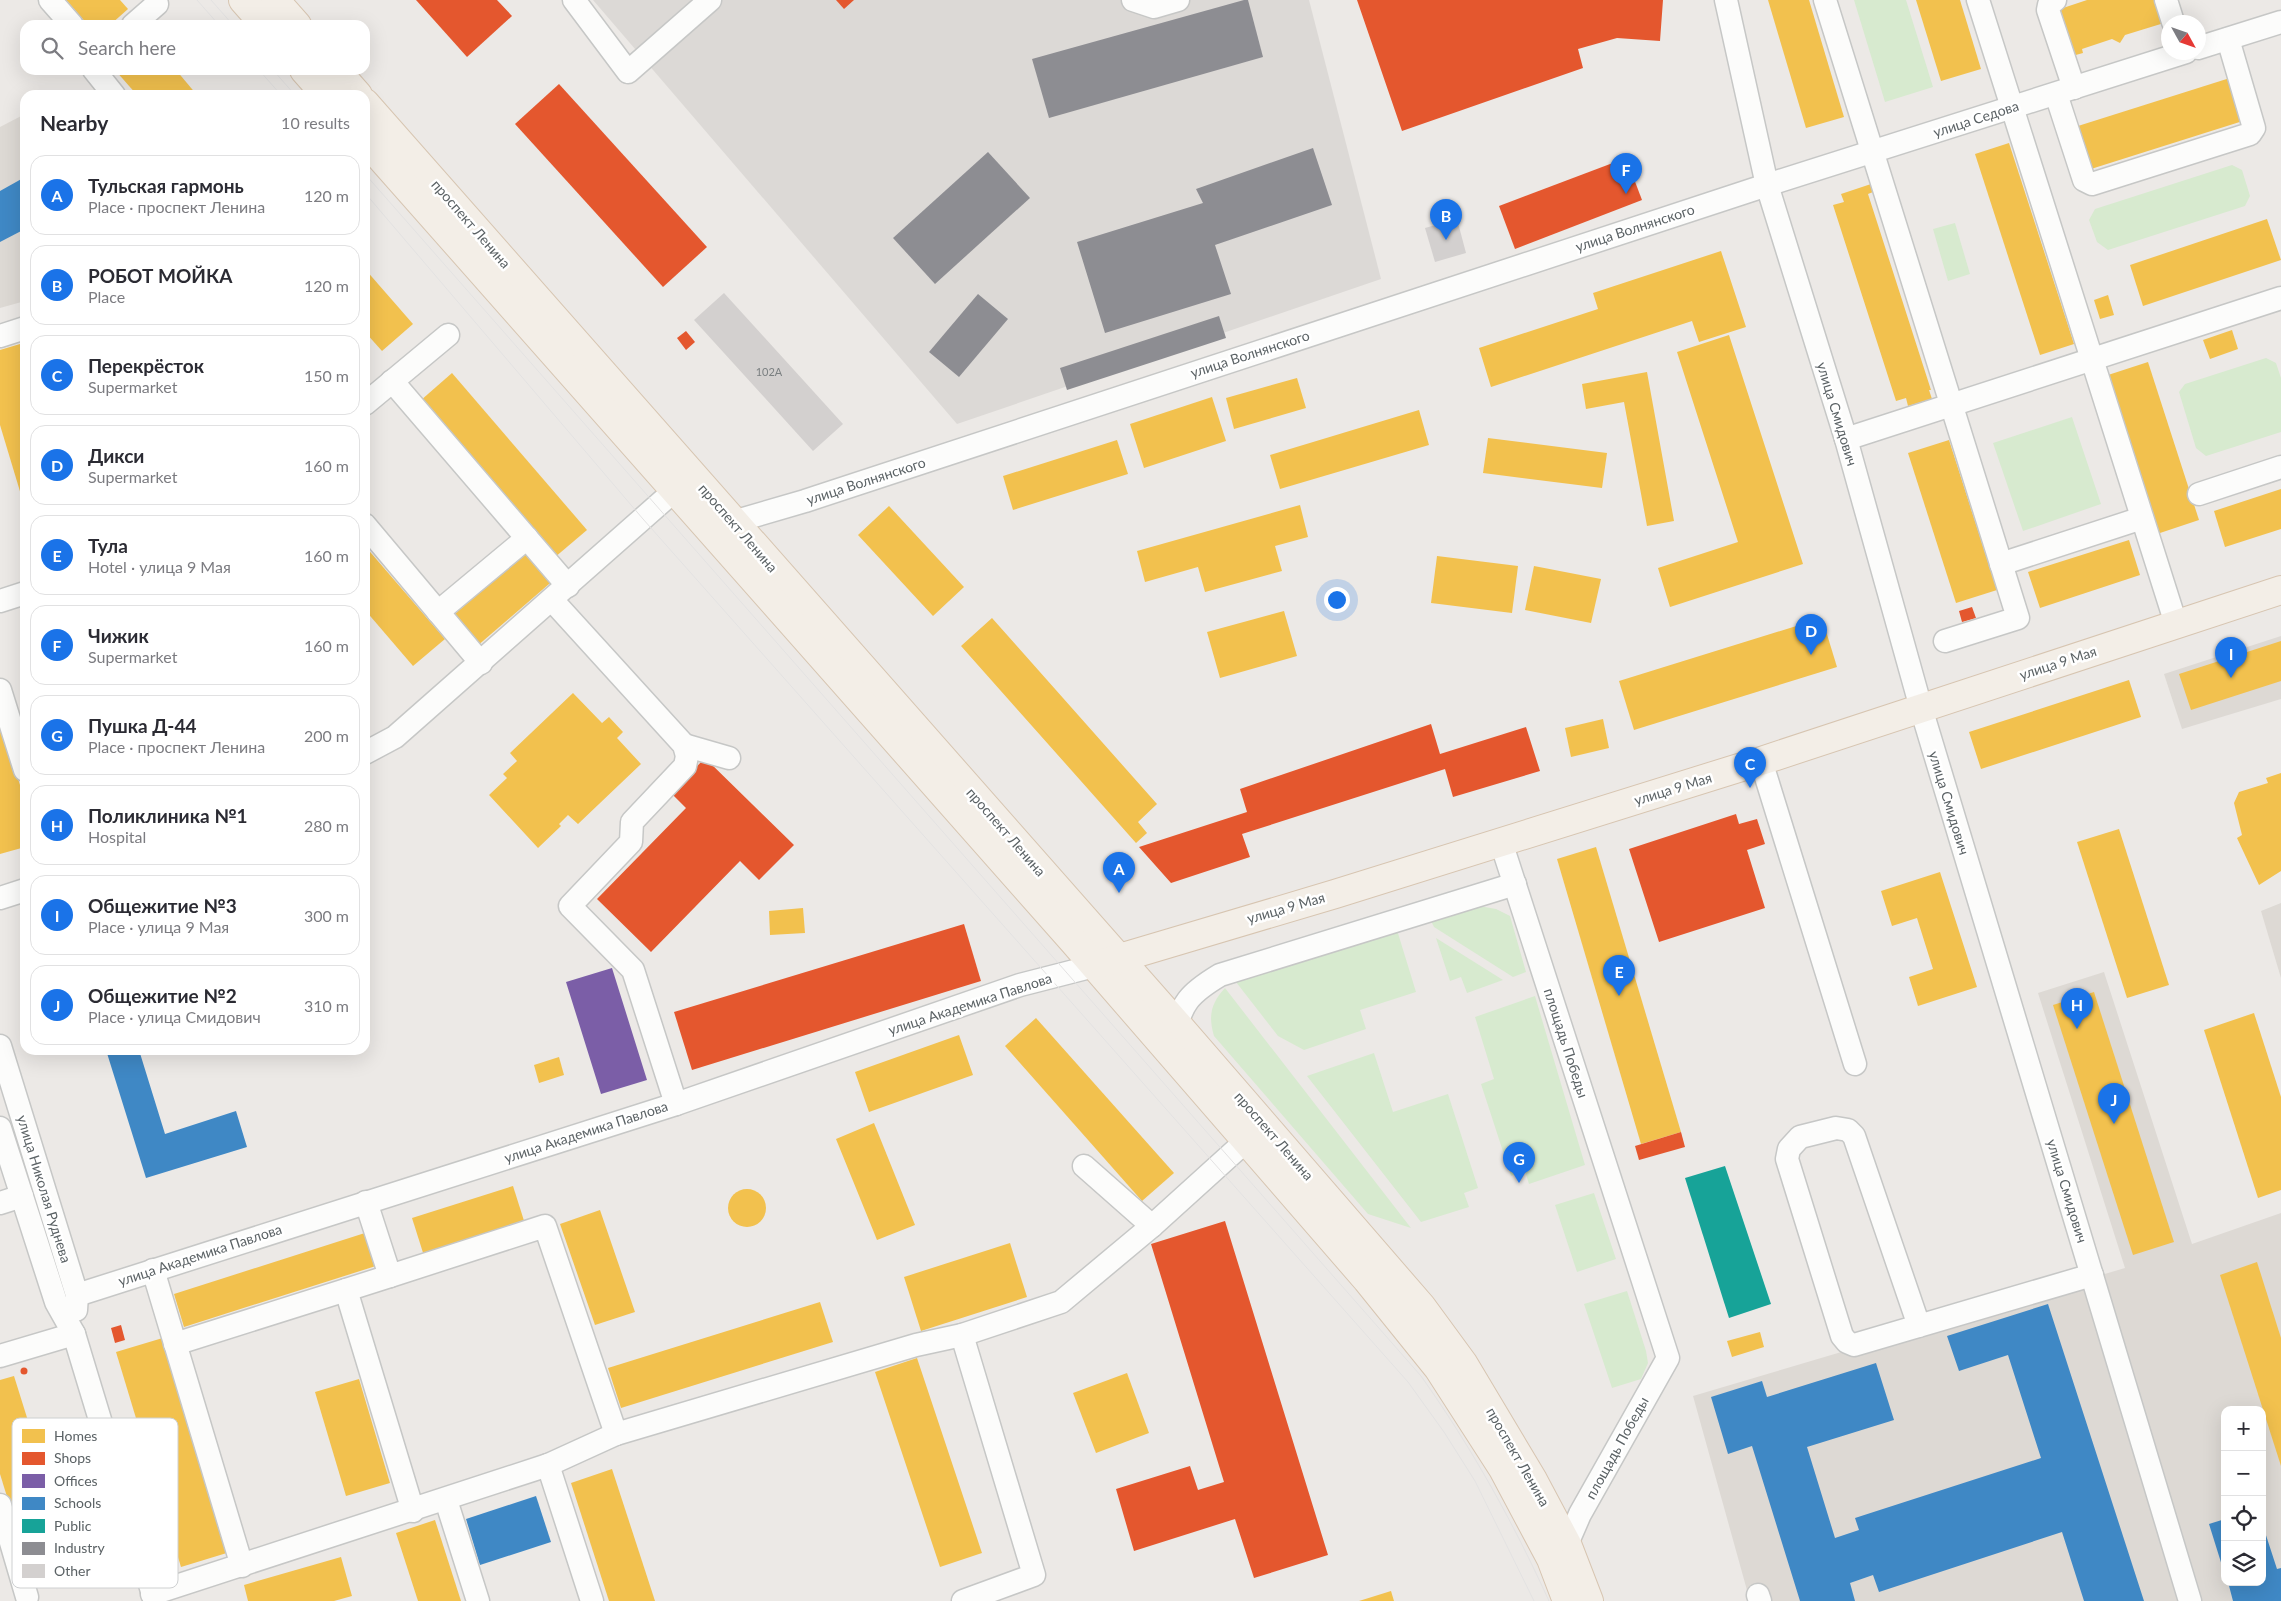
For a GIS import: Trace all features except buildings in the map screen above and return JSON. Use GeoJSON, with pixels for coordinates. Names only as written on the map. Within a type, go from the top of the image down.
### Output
{"type":"FeatureCollection","features":[{"type":"Feature","properties":{"kind":"main road"},"geometry":{"type":"LineString","coordinates":[[243,0],[261,20]]}},
{"type":"Feature","properties":{"kind":"main road"},"geometry":{"type":"LineString","coordinates":[[275,0],[293,20]]}},
{"type":"Feature","properties":{"kind":"main road"},"geometry":{"type":"LineString","coordinates":[[308,75],[322,90]]}},
{"type":"Feature","properties":{"kind":"main road"},"geometry":{"type":"LineString","coordinates":[[340,75],[354,90]]}},
{"type":"Feature","properties":{"kind":"main road","name":"проспект Ленина"},"geometry":{"type":"LineString","coordinates":[[370,109],[733,522],[1106,962],[1172,1054],[1367,1280],[1438,1368],[1504,1469],[1551,1559],[1567,1601]]}},
{"type":"Feature","properties":{"kind":"main road","name":"проспект Ленина"},"geometry":{"type":"LineString","coordinates":[[370,146],[674,491],[1106,962],[1177,1024],[1422,1307],[1463,1363],[1500,1422],[1567,1544],[1589,1601]]}},
{"type":"Feature","properties":{"kind":"main road","name":"улица 9 Мая"},"geometry":{"type":"LineString","coordinates":[[1106,962],[1761,762],[2281,590]]}},
{"type":"Feature","properties":{"kind":"street"},"geometry":{"type":"LineString","coordinates":[[50,0],[68,20]]}},
{"type":"Feature","properties":{"kind":"street"},"geometry":{"type":"LineString","coordinates":[[574,0],[628,72],[710,0]]}},
{"type":"Feature","properties":{"kind":"street"},"geometry":{"type":"LineString","coordinates":[[1133,0],[1154,7],[1178,0]]}},
{"type":"Feature","properties":{"kind":"street","name":"улица Смидович"},"geometry":{"type":"LineString","coordinates":[[1726,0],[1767,185],[1846,439],[1921,708],[2190,1601]]}},
{"type":"Feature","properties":{"kind":"street"},"geometry":{"type":"LineString","coordinates":[[1825,0],[2018,618],[1945,641]]}},
{"type":"Feature","properties":{"kind":"street"},"geometry":{"type":"LineString","coordinates":[[1978,0],[2010,108],[2176,624]]}},
{"type":"Feature","properties":{"kind":"street"},"geometry":{"type":"LineString","coordinates":[[2055,0],[2049,5],[2048,10],[2084,180],[2092,184],[2250,134],[2254,128],[2228,39]]}},
{"type":"Feature","properties":{"kind":"street"},"geometry":{"type":"LineString","coordinates":[[2166,0],[2171,15]]}},
{"type":"Feature","properties":{"kind":"street"},"geometry":{"type":"LineString","coordinates":[[139,20],[157,4]]}},
{"type":"Feature","properties":{"kind":"street","name":"улица Седова"},"geometry":{"type":"LineString","coordinates":[[2206,46],[2281,22]]}},
{"type":"Feature","properties":{"kind":"street","name":"улица Седова"},"geometry":{"type":"LineString","coordinates":[[1767,185],[2162,60]]}},
{"type":"Feature","properties":{"kind":"street"},"geometry":{"type":"LineString","coordinates":[[98,75],[110,90]]}},
{"type":"Feature","properties":{"kind":"street","name":"улица Волнянского"},"geometry":{"type":"LineString","coordinates":[[733,522],[824,494],[1767,185]]}},
{"type":"Feature","properties":{"kind":"street"},"geometry":{"type":"LineString","coordinates":[[1846,439],[2281,298]]}},
{"type":"Feature","properties":{"kind":"street"},"geometry":{"type":"LineString","coordinates":[[0,336],[20,330]]}},
{"type":"Feature","properties":{"kind":"street"},"geometry":{"type":"LineString","coordinates":[[370,397],[392,382],[448,335]]}},
{"type":"Feature","properties":{"kind":"street"},"geometry":{"type":"LineString","coordinates":[[392,382],[527,538],[560,593],[684,745],[688,756],[686,766],[632,822],[631,842],[570,906],[633,970],[676,1104]]}},
{"type":"Feature","properties":{"kind":"street"},"geometry":{"type":"LineString","coordinates":[[2199,494],[2281,467]]}},
{"type":"Feature","properties":{"kind":"street"},"geometry":{"type":"LineString","coordinates":[[370,750],[395,737],[674,491]]}},
{"type":"Feature","properties":{"kind":"street"},"geometry":{"type":"LineString","coordinates":[[2001,564],[2142,518]]}},
{"type":"Feature","properties":{"kind":"street"},"geometry":{"type":"LineString","coordinates":[[370,531],[481,663]]}},
{"type":"Feature","properties":{"kind":"street"},"geometry":{"type":"LineString","coordinates":[[438,612],[527,538]]}},
{"type":"Feature","properties":{"kind":"street"},"geometry":{"type":"LineString","coordinates":[[0,601],[20,595]]}},
{"type":"Feature","properties":{"kind":"street"},"geometry":{"type":"LineString","coordinates":[[0,690],[20,754]]}},
{"type":"Feature","properties":{"kind":"street"},"geometry":{"type":"LineString","coordinates":[[684,745],[729,758]]}},
{"type":"Feature","properties":{"kind":"street"},"geometry":{"type":"LineString","coordinates":[[1761,762],[1855,1064]]}},
{"type":"Feature","properties":{"kind":"street","name":"площадь Победы"},"geometry":{"type":"LineString","coordinates":[[1501,842],[1668,1358],[1580,1514],[1567,1544]]}},
{"type":"Feature","properties":{"kind":"street"},"geometry":{"type":"LineString","coordinates":[[1172,1054],[1179,1015],[1188,1000],[1200,988],[1220,975],[1515,884]]}},
{"type":"Feature","properties":{"kind":"street"},"geometry":{"type":"LineString","coordinates":[[0,898],[20,892]]}},
{"type":"Feature","properties":{"kind":"street","name":"улица Академика Павлова"},"geometry":{"type":"LineString","coordinates":[[77,1295],[676,1104],[1020,985],[1106,962]]}},
{"type":"Feature","properties":{"kind":"street","name":"улица Николая Руднева"},"geometry":{"type":"LineString","coordinates":[[0,1046],[77,1295],[74,1334]]}},
{"type":"Feature","properties":{"kind":"street","name":"улица Николая Руднева"},"geometry":{"type":"LineString","coordinates":[[0,1128],[56,1302],[74,1334],[99,1418]]}},
{"type":"Feature","properties":{"kind":"street"},"geometry":{"type":"LineString","coordinates":[[1919,1326],[1854,1136],[1848,1130],[1836,1128],[1800,1137],[1789,1149],[1787,1159],[1842,1336],[1847,1342],[1854,1344],[1919,1326],[2092,1275]]}},
{"type":"Feature","properties":{"kind":"street"},"geometry":{"type":"LineString","coordinates":[[154,1598],[242,1566],[548,1465],[616,1434],[916,1345],[962,1335],[1061,1302],[1152,1226],[1247,1140]]}},
{"type":"Feature","properties":{"kind":"street"},"geometry":{"type":"LineString","coordinates":[[1084,1166],[1152,1226]]}},
{"type":"Feature","properties":{"kind":"street"},"geometry":{"type":"LineString","coordinates":[[0,1202],[22,1196]]}},
{"type":"Feature","properties":{"kind":"street"},"geometry":{"type":"LineString","coordinates":[[366,1202],[390,1276]]}},
{"type":"Feature","properties":{"kind":"street"},"geometry":{"type":"LineString","coordinates":[[176,1344],[545,1226],[616,1434]]}},
{"type":"Feature","properties":{"kind":"street"},"geometry":{"type":"LineString","coordinates":[[153,1270],[242,1566]]}},
{"type":"Feature","properties":{"kind":"street"},"geometry":{"type":"LineString","coordinates":[[346,1290],[413,1511]]}},
{"type":"Feature","properties":{"kind":"street"},"geometry":{"type":"LineString","coordinates":[[0,1356],[74,1334]]}},
{"type":"Feature","properties":{"kind":"street"},"geometry":{"type":"LineString","coordinates":[[962,1335],[1034,1575],[963,1601]]}},
{"type":"Feature","properties":{"kind":"street"},"geometry":{"type":"LineString","coordinates":[[548,1465],[592,1601]]}},
{"type":"Feature","properties":{"kind":"street"},"geometry":{"type":"LineString","coordinates":[[446,1500],[478,1601]]}},
{"type":"Feature","properties":{"kind":"street"},"geometry":{"type":"LineString","coordinates":[[0,1505],[12,1546]]}},
{"type":"Feature","properties":{"kind":"street"},"geometry":{"type":"LineString","coordinates":[[24,1588],[27,1597]]}},
{"type":"Feature","properties":{"kind":"shaded area"},"geometry":{"type":"Polygon","coordinates":[[[593,0],[1309,0],[1381,279],[957,424],[593,0]]]}},
{"type":"Feature","properties":{"kind":"shaded area"},"geometry":{"type":"Polygon","coordinates":[[[20,117],[20,302],[0,308],[0,127],[20,117]]]}},
{"type":"Feature","properties":{"kind":"shaded area"},"geometry":{"type":"Polygon","coordinates":[[[2281,636],[2281,699],[2182,729],[2164,674],[2281,636]]]}},
{"type":"Feature","properties":{"kind":"shaded area"},"geometry":{"type":"Polygon","coordinates":[[[2281,903],[2281,978],[2261,911],[2281,903]]]}},
{"type":"Feature","properties":{"kind":"shaded area"},"geometry":{"type":"Polygon","coordinates":[[[2104,972],[2192,1244],[2281,1213],[2281,1601],[1750,1601],[1693,1396],[2125,1268],[2038,993],[2104,972]]]}},
{"type":"Feature","properties":{"kind":"green space"},"geometry":{"type":"Polygon","coordinates":[[[1854,0],[1906,0],[1933,87],[1885,102],[1854,0]]]}},
{"type":"Feature","properties":{"kind":"green space"},"geometry":{"type":"Polygon","coordinates":[[[2232,165],[2242,170],[2250,196],[2245,206],[2108,250],[2097,242],[2089,220],[2095,209],[2232,165]]]}},
{"type":"Feature","properties":{"kind":"green space"},"geometry":{"type":"Polygon","coordinates":[[[1955,223],[1970,274],[1948,281],[1933,229],[1955,223]]]}},
{"type":"Feature","properties":{"kind":"green space"},"geometry":{"type":"Polygon","coordinates":[[[2266,358],[2276,363],[2281,378],[2281,432],[2206,456],[2196,448],[2179,392],[2185,384],[2266,358]]]}},
{"type":"Feature","properties":{"kind":"green space"},"geometry":{"type":"Polygon","coordinates":[[[2072,417],[2101,504],[2023,531],[1993,443],[2072,417]]]}},
{"type":"Feature","properties":{"kind":"green space"},"geometry":{"type":"Polygon","coordinates":[[[1479,906],[1496,909],[1510,916],[1526,972],[1513,977],[1434,927],[1430,919],[1479,906]]]}},
{"type":"Feature","properties":{"kind":"green space"},"geometry":{"type":"Polygon","coordinates":[[[1397,930],[1416,992],[1360,1010],[1366,1029],[1304,1050],[1278,1036],[1236,982],[1397,930]]]}},
{"type":"Feature","properties":{"kind":"green space"},"geometry":{"type":"Polygon","coordinates":[[[1436,938],[1503,980],[1467,993],[1461,977],[1450,981],[1436,938]]]}},
{"type":"Feature","properties":{"kind":"green space"},"geometry":{"type":"Polygon","coordinates":[[[1225,988],[1411,1228],[1368,1214],[1214,1036],[1211,1022],[1212,1010],[1225,988]]]}},
{"type":"Feature","properties":{"kind":"green space"},"geometry":{"type":"Polygon","coordinates":[[[1535,996],[1585,1165],[1529,1184],[1525,1171],[1511,1176],[1481,1084],[1494,1079],[1475,1017],[1535,996]]]}},
{"type":"Feature","properties":{"kind":"green space"},"geometry":{"type":"Polygon","coordinates":[[[1374,1053],[1393,1112],[1448,1094],[1478,1188],[1464,1193],[1469,1207],[1421,1222],[1307,1076],[1374,1053]]]}},
{"type":"Feature","properties":{"kind":"green space"},"geometry":{"type":"Polygon","coordinates":[[[1594,1193],[1616,1259],[1577,1272],[1555,1205],[1594,1193]]]}},
{"type":"Feature","properties":{"kind":"green space"},"geometry":{"type":"Polygon","coordinates":[[[1627,1291],[1648,1363],[1641,1379],[1612,1388],[1584,1304],[1627,1291]]]}},
{"type":"Feature","properties":{"kind":"tram line"},"geometry":{"type":"LineString","coordinates":[[197,0],[215,20]]}},
{"type":"Feature","properties":{"kind":"tram line"},"geometry":{"type":"LineString","coordinates":[[211,0],[229,20]]}},
{"type":"Feature","properties":{"kind":"tram line"},"geometry":{"type":"LineString","coordinates":[[263,75],[277,90]]}},
{"type":"Feature","properties":{"kind":"tram line"},"geometry":{"type":"LineString","coordinates":[[277,75],[291,90]]}},
{"type":"Feature","properties":{"kind":"tram line"},"geometry":{"type":"LineString","coordinates":[[370,180],[1421,1376],[1440,1403],[1491,1486],[1549,1601]]}},
{"type":"Feature","properties":{"kind":"tram line"},"geometry":{"type":"LineString","coordinates":[[370,199],[643,519],[1408,1382],[1444,1432],[1475,1481],[1534,1601]]}},
{"type":"Feature","properties":{"kind":"place","name":"Чижик"},"geometry":{"type":"Point","coordinates":[1626,194]}},
{"type":"Feature","properties":{"kind":"place","name":"РОБОТ МОЙКА"},"geometry":{"type":"Point","coordinates":[1446,240]}},
{"type":"Feature","properties":{"kind":"place","name":"Дикси"},"geometry":{"type":"Point","coordinates":[1811,655]}},
{"type":"Feature","properties":{"kind":"place","name":"Общежитие №3"},"geometry":{"type":"Point","coordinates":[2231,678]}},
{"type":"Feature","properties":{"kind":"place","name":"Перекрёсток"},"geometry":{"type":"Point","coordinates":[1750,788]}},
{"type":"Feature","properties":{"kind":"place","name":"Тульская гармонь"},"geometry":{"type":"Point","coordinates":[1119,893]}},
{"type":"Feature","properties":{"kind":"place","name":"Тула"},"geometry":{"type":"Point","coordinates":[1619,996]}},
{"type":"Feature","properties":{"kind":"place","name":"Поликлиника №1"},"geometry":{"type":"Point","coordinates":[2077,1029]}},
{"type":"Feature","properties":{"kind":"place","name":"Общежитие №2"},"geometry":{"type":"Point","coordinates":[2114,1124]}},
{"type":"Feature","properties":{"kind":"place","name":"Пушка Д-44"},"geometry":{"type":"Point","coordinates":[1519,1183]}}]}
